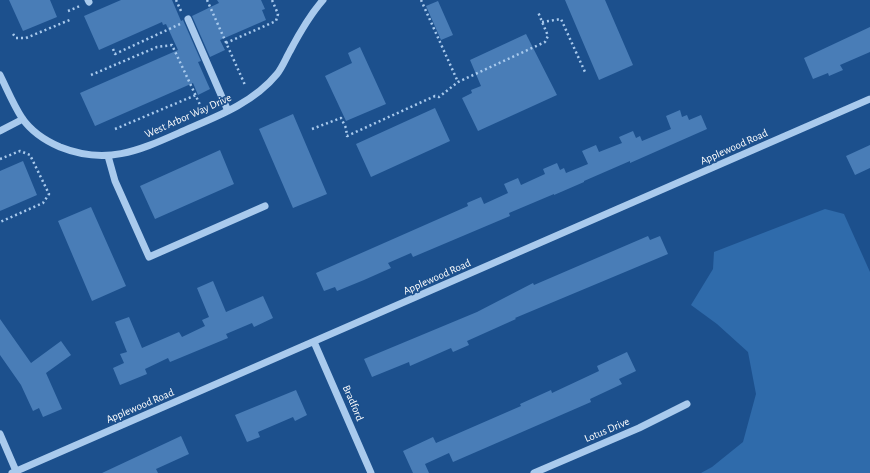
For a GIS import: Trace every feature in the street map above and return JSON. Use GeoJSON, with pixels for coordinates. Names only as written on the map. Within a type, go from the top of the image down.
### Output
{"type":"FeatureCollection","features":[{"type":"Feature","properties":{"kind":"street","name":"West Arbor Way Drive"},"geometry":{"type":"LineString","coordinates":[[23,119],[49,142],[73,152],[108,156],[147,147],[228,111],[259,91],[277,74],[308,17],[322,0]]}},
{"type":"Feature","properties":{"kind":"street"},"geometry":{"type":"LineString","coordinates":[[185,16],[228,111]]}},
{"type":"Feature","properties":{"kind":"street"},"geometry":{"type":"LineString","coordinates":[[0,75],[23,119],[0,131]]}},
{"type":"Feature","properties":{"kind":"street","name":"Applewood Road"},"geometry":{"type":"LineString","coordinates":[[14,472],[870,98]]}},
{"type":"Feature","properties":{"kind":"street"},"geometry":{"type":"LineString","coordinates":[[108,156],[114,181],[149,257],[265,206]]}},
{"type":"Feature","properties":{"kind":"street","name":"Bradford"},"geometry":{"type":"LineString","coordinates":[[314,342],[371,473]]}},
{"type":"Feature","properties":{"kind":"street","name":"Lotus Drive"},"geometry":{"type":"LineString","coordinates":[[534,473],[638,428],[687,404]]}},
{"type":"Feature","properties":{"kind":"street"},"geometry":{"type":"LineString","coordinates":[[0,434],[14,472]]}},
{"type":"Feature","properties":{"kind":"path"},"geometry":{"type":"LineString","coordinates":[[176,0],[185,16]]}},
{"type":"Feature","properties":{"kind":"path"},"geometry":{"type":"LineString","coordinates":[[207,0],[245,85]]}},
{"type":"Feature","properties":{"kind":"path"},"geometry":{"type":"LineString","coordinates":[[226,43],[276,21],[278,14],[272,0]]}},
{"type":"Feature","properties":{"kind":"path"},"geometry":{"type":"LineString","coordinates":[[421,0],[458,82]]}},
{"type":"Feature","properties":{"kind":"path"},"geometry":{"type":"LineString","coordinates":[[312,129],[341,118],[348,136],[435,96],[439,97],[458,82],[546,42],[548,36],[538,12]]}},
{"type":"Feature","properties":{"kind":"path"},"geometry":{"type":"LineString","coordinates":[[13,34],[16,38],[26,38],[72,19]]}},
{"type":"Feature","properties":{"kind":"path"},"geometry":{"type":"LineString","coordinates":[[542,22],[561,19],[585,72]]}},
{"type":"Feature","properties":{"kind":"path"},"geometry":{"type":"LineString","coordinates":[[113,49],[115,54],[180,24],[178,20]]}},
{"type":"Feature","properties":{"kind":"path"},"geometry":{"type":"LineString","coordinates":[[91,74],[157,47],[172,45],[202,109]]}},
{"type":"Feature","properties":{"kind":"path"},"geometry":{"type":"LineString","coordinates":[[115,129],[196,95]]}},
{"type":"Feature","properties":{"kind":"path"},"geometry":{"type":"LineString","coordinates":[[0,159],[20,151],[30,155],[49,194],[44,203],[0,222]]}},
{"type":"Feature","properties":{"kind":"shaded area"},"geometry":{"type":"Polygon","coordinates":[[[825,209],[844,214],[870,272],[870,473],[701,473],[712,467],[743,442],[756,394],[748,352],[717,324],[691,305],[713,269],[714,252],[825,209]]]}},
{"type":"Feature","properties":{"kind":"building"},"geometry":{"type":"Polygon","coordinates":[[[9,0],[50,0],[57,17],[23,31],[9,0]]]}},
{"type":"Feature","properties":{"kind":"building"},"geometry":{"type":"Polygon","coordinates":[[[121,0],[172,0],[181,21],[183,20],[201,61],[198,62],[210,89],[198,95],[193,83],[95,126],[80,93],[178,50],[166,24],[163,25],[162,22],[99,50],[84,16],[121,0]]]}},
{"type":"Feature","properties":{"kind":"building"},"geometry":{"type":"Polygon","coordinates":[[[217,0],[261,0],[265,9],[262,10],[266,20],[220,40],[225,50],[210,57],[192,16],[219,3],[217,0]]]}},
{"type":"Feature","properties":{"kind":"building"},"geometry":{"type":"Polygon","coordinates":[[[565,0],[605,0],[633,65],[599,80],[565,0]]]}},
{"type":"Feature","properties":{"kind":"building"},"geometry":{"type":"Polygon","coordinates":[[[438,1],[453,35],[441,40],[426,6],[438,1]]]}},
{"type":"Feature","properties":{"kind":"building"},"geometry":{"type":"Polygon","coordinates":[[[870,27],[870,52],[840,65],[843,70],[829,76],[828,73],[813,79],[804,58],[870,27]]]}},
{"type":"Feature","properties":{"kind":"building"},"geometry":{"type":"Polygon","coordinates":[[[526,34],[557,95],[478,131],[462,98],[472,93],[471,90],[481,86],[470,60],[526,34]]]}},
{"type":"Feature","properties":{"kind":"building"},"geometry":{"type":"Polygon","coordinates":[[[360,47],[386,104],[346,121],[325,76],[352,63],[348,53],[360,47]]]}},
{"type":"Feature","properties":{"kind":"building"},"geometry":{"type":"Polygon","coordinates":[[[435,108],[450,141],[371,177],[356,144],[435,108]]]}},
{"type":"Feature","properties":{"kind":"building"},"geometry":{"type":"Polygon","coordinates":[[[680,110],[682,117],[687,115],[689,120],[701,115],[707,129],[630,163],[630,161],[554,195],[509,213],[510,216],[413,257],[411,253],[388,263],[391,268],[364,280],[337,291],[335,287],[324,291],[316,273],[468,206],[467,203],[481,197],[484,204],[508,193],[504,184],[518,178],[521,185],[545,174],[543,169],[557,163],[560,170],[564,168],[566,173],[588,164],[582,151],[596,145],[599,152],[622,143],[619,137],[633,131],[636,138],[640,136],[642,141],[671,129],[666,116],[680,110]]]}},
{"type":"Feature","properties":{"kind":"building"},"geometry":{"type":"Polygon","coordinates":[[[293,114],[327,194],[293,208],[259,129],[293,114]]]}},
{"type":"Feature","properties":{"kind":"building"},"geometry":{"type":"Polygon","coordinates":[[[870,145],[870,168],[855,175],[846,156],[870,145]]]}},
{"type":"Feature","properties":{"kind":"building"},"geometry":{"type":"Polygon","coordinates":[[[220,150],[234,184],[155,219],[140,186],[220,150]]]}},
{"type":"Feature","properties":{"kind":"building"},"geometry":{"type":"Polygon","coordinates":[[[23,161],[37,195],[0,211],[0,171],[23,161]]]}},
{"type":"Feature","properties":{"kind":"building"},"geometry":{"type":"Polygon","coordinates":[[[91,207],[126,286],[92,301],[58,221],[91,207]]]}},
{"type":"Feature","properties":{"kind":"building"},"geometry":{"type":"Polygon","coordinates":[[[648,236],[650,240],[660,236],[668,254],[515,318],[516,319],[467,341],[469,345],[453,352],[451,348],[410,366],[409,362],[372,377],[364,359],[477,312],[533,283],[534,285],[648,236]]]}},
{"type":"Feature","properties":{"kind":"building"},"geometry":{"type":"Polygon","coordinates":[[[213,281],[226,312],[263,296],[273,318],[254,327],[252,323],[226,334],[228,338],[170,362],[168,358],[145,369],[147,374],[120,385],[113,368],[124,363],[120,354],[127,352],[115,322],[129,317],[142,348],[179,332],[182,337],[205,326],[202,320],[209,317],[197,288],[213,281]]]}},
{"type":"Feature","properties":{"kind":"building"},"geometry":{"type":"Polygon","coordinates":[[[0,319],[31,363],[61,341],[71,355],[46,373],[62,409],[43,417],[39,408],[33,411],[21,385],[0,355],[0,319]]]}},
{"type":"Feature","properties":{"kind":"building"},"geometry":{"type":"Polygon","coordinates":[[[627,352],[636,371],[619,379],[622,384],[590,399],[591,402],[453,462],[449,453],[425,464],[429,473],[413,473],[403,451],[433,437],[436,443],[521,406],[520,404],[551,390],[552,393],[599,371],[597,366],[627,352]]]}},
{"type":"Feature","properties":{"kind":"building"},"geometry":{"type":"Polygon","coordinates":[[[296,390],[307,415],[295,421],[293,417],[258,432],[260,437],[247,442],[235,415],[296,390]]]}},
{"type":"Feature","properties":{"kind":"building"},"geometry":{"type":"Polygon","coordinates":[[[181,436],[189,454],[156,469],[158,473],[102,473],[181,436]]]}}]}
